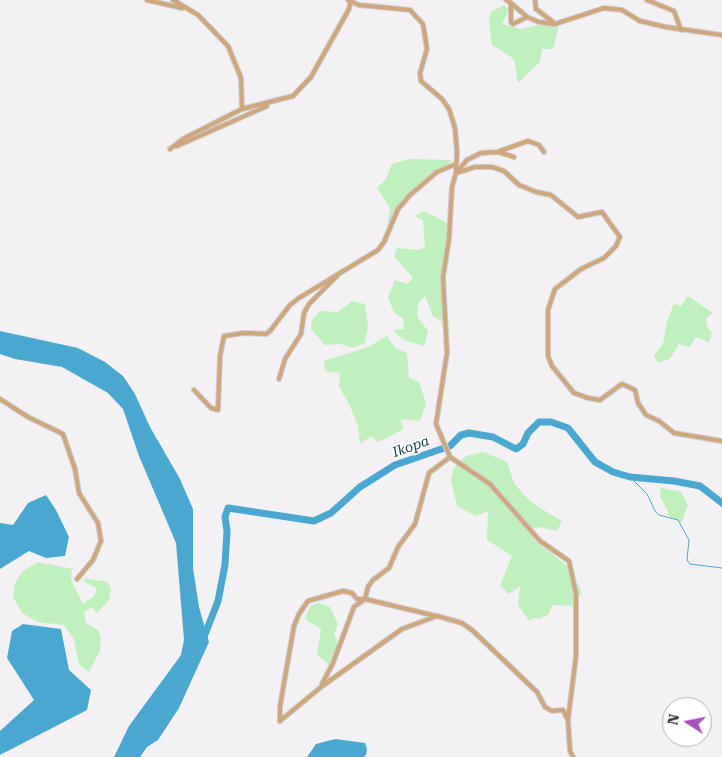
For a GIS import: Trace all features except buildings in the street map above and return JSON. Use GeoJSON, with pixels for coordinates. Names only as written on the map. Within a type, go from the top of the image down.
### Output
{"type":"FeatureCollection","features":[{"type":"Feature","properties":{"kind":"street"},"geometry":{"type":"LineString","coordinates":[[147,0],[166,2],[189,10]]}},
{"type":"Feature","properties":{"kind":"street"},"geometry":{"type":"LineString","coordinates":[[173,0],[212,28],[228,46],[241,78],[243,89],[242,109]]}},
{"type":"Feature","properties":{"kind":"street"},"geometry":{"type":"LineString","coordinates":[[276,102],[242,109],[183,139],[170,149],[292,96],[311,77],[349,9],[350,0],[359,5],[410,10],[423,24],[427,50],[420,73],[421,81],[442,99],[449,109],[455,128],[456,173],[452,187],[448,246],[443,277],[447,353],[436,424],[450,457],[490,484],[540,540],[569,561],[576,594],[574,678],[568,720],[570,751],[573,757]]}},
{"type":"Feature","properties":{"kind":"street"},"geometry":{"type":"LineString","coordinates":[[506,0],[527,17],[539,22],[555,24],[604,8],[622,10],[640,20],[681,30],[701,30],[722,35]]}},
{"type":"Feature","properties":{"kind":"street"},"geometry":{"type":"LineString","coordinates":[[535,0],[536,9],[555,24]]}},
{"type":"Feature","properties":{"kind":"street"},"geometry":{"type":"LineString","coordinates":[[647,0],[674,10],[681,30]]}},
{"type":"Feature","properties":{"kind":"street"},"geometry":{"type":"LineString","coordinates":[[511,4],[511,22],[513,24],[527,17]]}},
{"type":"Feature","properties":{"kind":"street"},"geometry":{"type":"LineString","coordinates":[[456,173],[474,156],[498,152],[528,141],[539,145],[544,152]]}},
{"type":"Feature","properties":{"kind":"street"},"geometry":{"type":"LineString","coordinates":[[498,152],[514,157]]}},
{"type":"Feature","properties":{"kind":"street"},"geometry":{"type":"LineString","coordinates":[[194,390],[211,408],[218,410],[220,356],[224,336],[244,333],[266,334],[276,325],[290,305],[378,250],[384,242],[398,209],[410,195],[426,180],[445,167],[456,164]]}},
{"type":"Feature","properties":{"kind":"street"},"geometry":{"type":"LineString","coordinates":[[456,173],[475,167],[492,167],[504,171],[519,185],[536,192],[552,195],[578,217],[602,212],[620,238],[616,246],[604,258],[581,269],[555,289],[548,310],[548,356],[552,366],[574,393],[600,400],[622,384],[635,390],[638,403],[646,415],[659,421],[674,433],[722,441]]}},
{"type":"Feature","properties":{"kind":"street"},"geometry":{"type":"LineString","coordinates":[[279,380],[285,360],[301,334],[304,313],[309,304],[340,273]]}},
{"type":"Feature","properties":{"kind":"street"},"geometry":{"type":"LineString","coordinates":[[0,399],[22,414],[62,434],[75,469],[79,493],[98,523],[101,541],[93,560],[77,579]]}},
{"type":"Feature","properties":{"kind":"street"},"geometry":{"type":"LineString","coordinates":[[322,686],[333,663],[354,606],[365,599],[368,588],[373,580],[389,568],[398,546],[415,524],[429,473],[450,457]]}},
{"type":"Feature","properties":{"kind":"street"},"geometry":{"type":"LineString","coordinates":[[437,616],[402,629],[322,686],[280,721],[281,698],[294,626],[299,614],[308,601],[343,590],[352,593],[357,599],[365,599],[437,616],[462,623],[472,630],[537,692],[545,707],[552,711],[563,710],[568,720]]}},
{"type":"Feature","properties":{"kind":"green space"},"geometry":{"type":"Polygon","coordinates":[[[504,5],[509,10],[502,24],[521,29],[543,24],[559,27],[553,49],[542,49],[540,62],[518,83],[514,59],[492,45],[489,22],[491,12],[504,5]]]}},
{"type":"Feature","properties":{"kind":"green space"},"geometry":{"type":"Polygon","coordinates":[[[410,159],[453,160],[420,185],[404,203],[389,226],[390,208],[377,188],[386,179],[392,164],[410,159]]]}},
{"type":"Feature","properties":{"kind":"green space"},"geometry":{"type":"Polygon","coordinates":[[[424,211],[449,224],[447,252],[442,269],[445,323],[433,316],[425,296],[418,304],[417,316],[428,331],[424,346],[404,340],[392,330],[404,329],[403,319],[394,312],[388,298],[395,280],[407,284],[413,278],[394,256],[397,248],[419,250],[425,247],[423,220],[414,216],[424,211]]]}},
{"type":"Feature","properties":{"kind":"green space"},"geometry":{"type":"Polygon","coordinates":[[[688,296],[713,313],[706,318],[707,326],[712,333],[709,342],[695,337],[690,347],[679,344],[670,359],[658,363],[654,355],[663,344],[667,321],[674,304],[681,306],[688,296]]]}},
{"type":"Feature","properties":{"kind":"green space"},"geometry":{"type":"Polygon","coordinates":[[[352,301],[365,304],[368,327],[365,343],[352,348],[341,344],[325,345],[311,329],[312,320],[320,311],[338,312],[352,301]]]}},
{"type":"Feature","properties":{"kind":"green space"},"geometry":{"type":"Polygon","coordinates":[[[387,336],[395,348],[407,353],[409,378],[419,382],[426,403],[420,421],[400,420],[404,429],[378,442],[371,436],[360,444],[358,426],[339,386],[340,373],[325,371],[324,361],[368,347],[387,336]]]}},
{"type":"Feature","properties":{"kind":"green space"},"geometry":{"type":"Polygon","coordinates":[[[483,452],[507,462],[514,483],[525,496],[538,507],[562,521],[557,531],[539,527],[528,530],[535,541],[570,568],[582,593],[576,599],[574,606],[552,605],[549,614],[540,619],[534,618],[529,621],[518,605],[520,586],[509,594],[500,586],[512,556],[487,540],[488,511],[476,516],[457,506],[451,480],[454,468],[466,456],[483,452]]]}},
{"type":"Feature","properties":{"kind":"green space"},"geometry":{"type":"Polygon","coordinates":[[[661,488],[681,492],[688,505],[681,523],[667,515],[668,511],[660,497],[661,488]]]}},
{"type":"Feature","properties":{"kind":"green space"},"geometry":{"type":"Polygon","coordinates":[[[38,562],[72,569],[71,580],[83,604],[95,595],[96,588],[85,582],[84,578],[107,582],[111,588],[109,600],[97,613],[92,607],[84,612],[86,623],[98,630],[101,638],[100,651],[89,672],[79,665],[74,639],[64,625],[38,622],[22,613],[13,597],[15,583],[23,571],[38,562]]]}},
{"type":"Feature","properties":{"kind":"green space"},"geometry":{"type":"Polygon","coordinates":[[[319,603],[330,607],[338,624],[334,634],[337,640],[338,660],[331,666],[317,655],[321,629],[305,619],[310,606],[319,603]]]}},
{"type":"Feature","properties":{"kind":"water"},"geometry":{"type":"Polygon","coordinates":[[[0,331],[78,348],[105,362],[123,376],[135,394],[150,427],[180,479],[193,509],[193,568],[199,607],[209,642],[179,708],[158,740],[147,747],[140,757],[114,757],[129,726],[181,655],[184,640],[176,543],[139,456],[123,409],[108,393],[62,367],[15,359],[0,354],[0,331]]]}},
{"type":"Feature","properties":{"kind":"water"},"geometry":{"type":"Polygon","coordinates":[[[46,495],[56,510],[69,537],[65,556],[46,558],[29,551],[0,569],[0,523],[13,525],[28,503],[46,495]]]}},
{"type":"Feature","properties":{"kind":"water"},"geometry":{"type":"Polygon","coordinates":[[[23,624],[61,629],[69,670],[91,690],[87,710],[0,755],[0,731],[34,700],[7,658],[12,631],[23,624]]]}},
{"type":"Feature","properties":{"kind":"water"},"geometry":{"type":"Polygon","coordinates":[[[335,739],[365,743],[366,755],[363,757],[307,757],[316,744],[335,739]]]}},
{"type":"Feature","properties":{"kind":"waterway","name":"Ikopa"},"geometry":{"type":"LineString","coordinates":[[202,642],[218,601],[225,565],[227,531],[225,517],[228,508],[314,521],[331,513],[360,487],[395,465],[450,446],[461,435],[469,433],[493,437],[516,449],[523,444],[528,433],[539,422],[551,422],[568,428],[595,462],[613,472],[630,477],[674,481],[700,486],[722,503]]}},
{"type":"Feature","properties":{"kind":"waterway"},"geometry":{"type":"LineString","coordinates":[[630,477],[647,494],[659,515],[678,520],[689,540],[687,560],[690,564],[722,568]]}}]}
